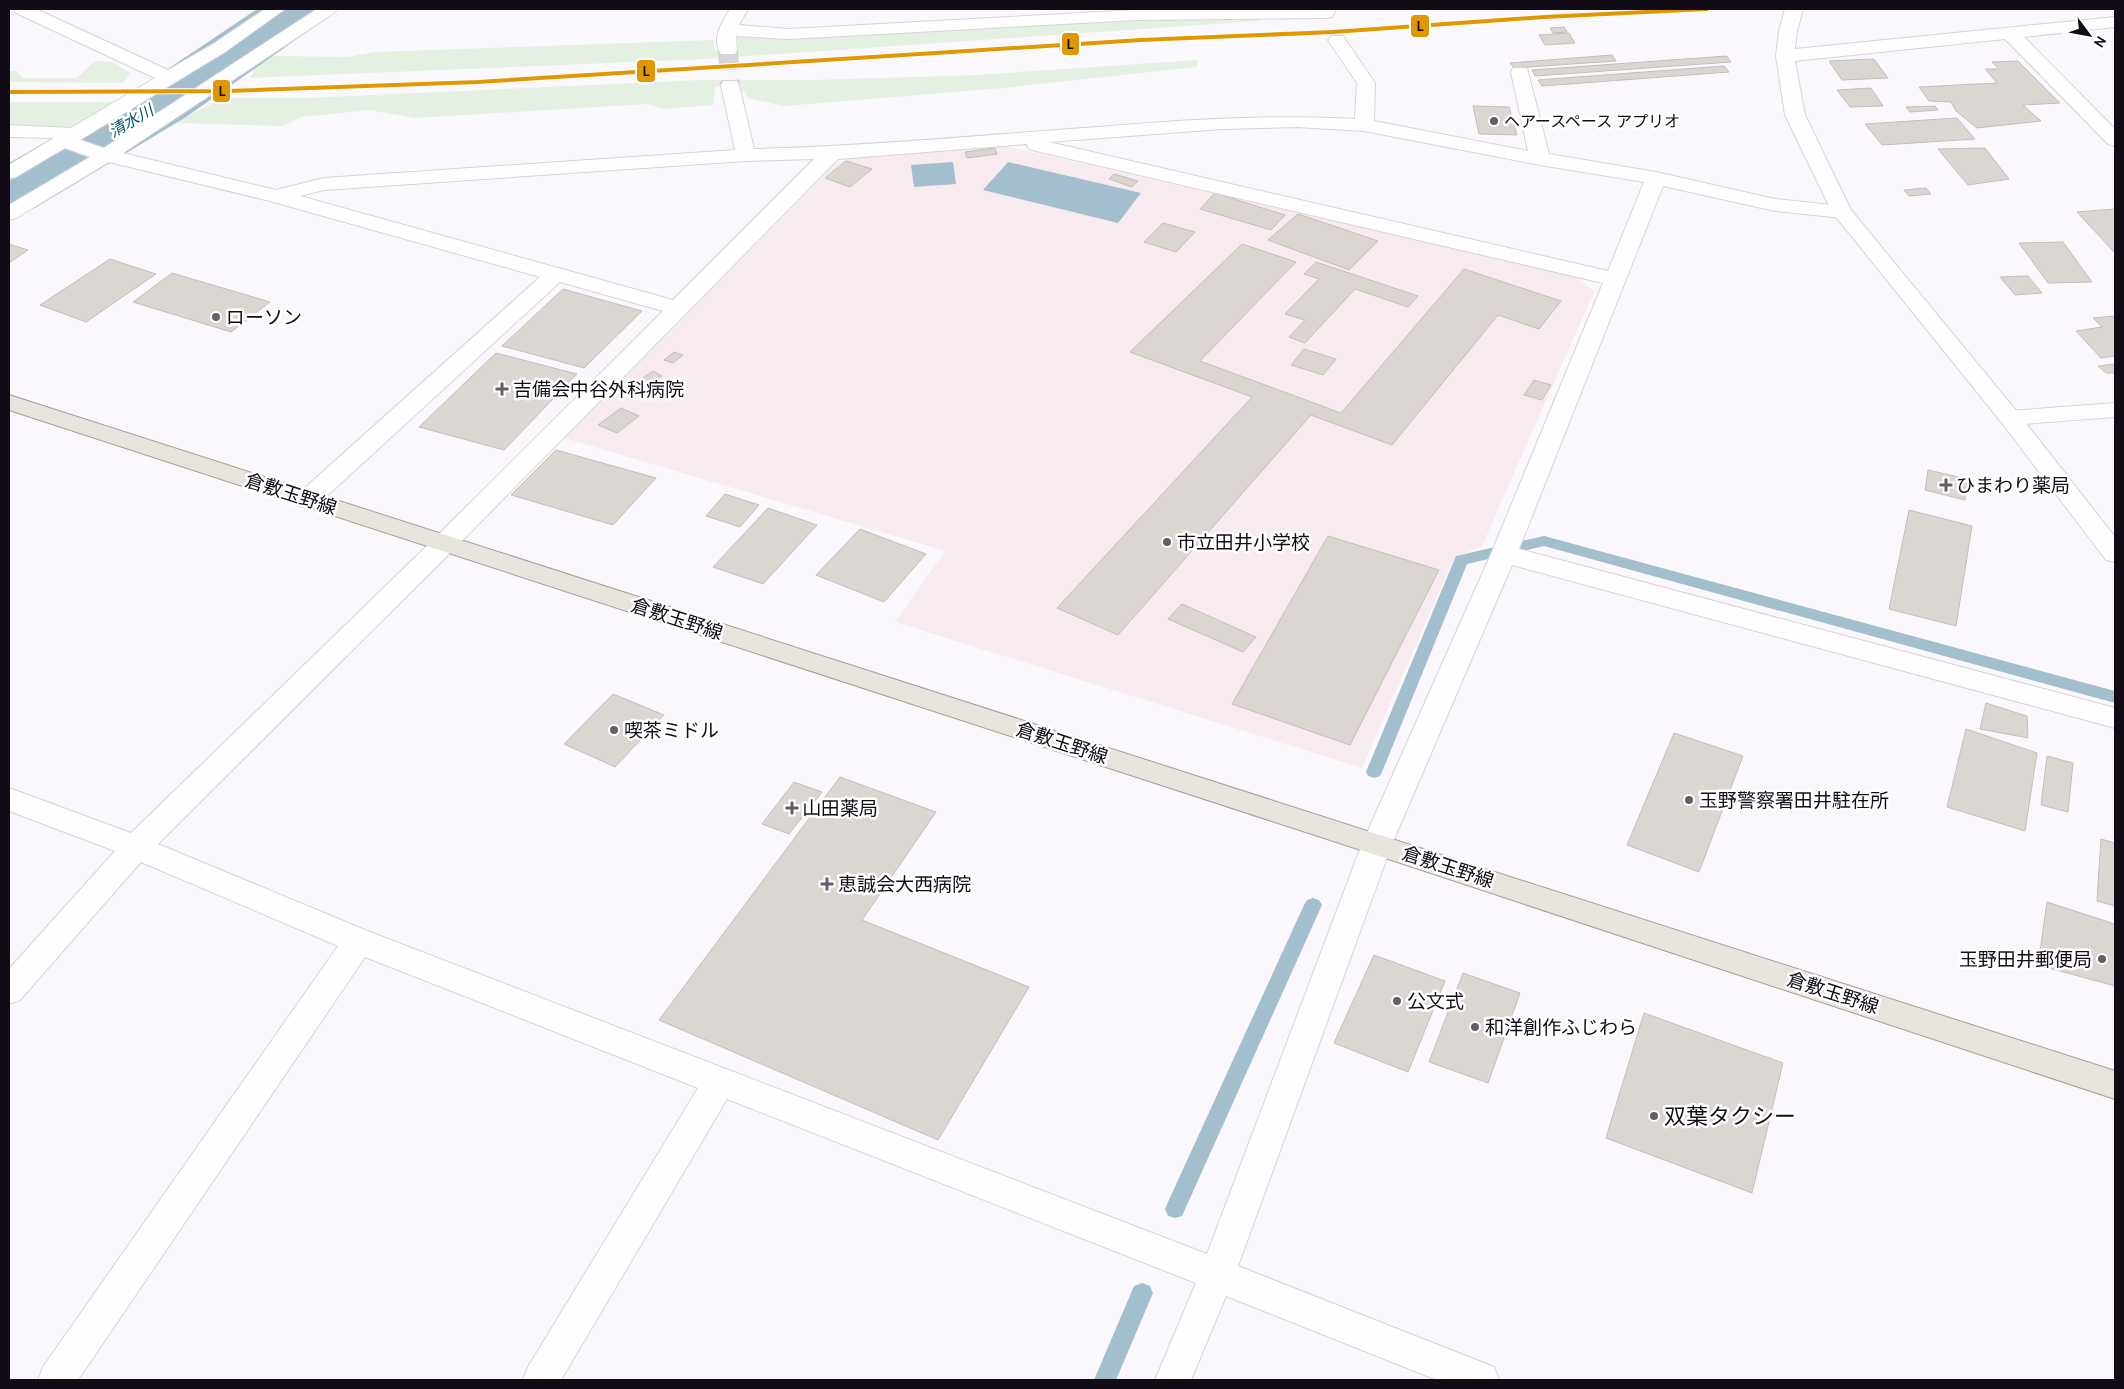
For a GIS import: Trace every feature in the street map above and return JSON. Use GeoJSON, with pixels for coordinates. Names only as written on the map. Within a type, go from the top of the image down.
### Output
{"type":"FeatureCollection","features":[{"type":"Feature","properties":{"kind":"main road","name":"倉敷玉野線"},"geometry":{"type":"LineString","coordinates":[[9,402],[1377,844],[2115,1085]]}},
{"type":"Feature","properties":{"kind":"street"},"geometry":{"type":"LineString","coordinates":[[22,9],[168,77]]}},
{"type":"Feature","properties":{"kind":"street"},"geometry":{"type":"LineString","coordinates":[[9,173],[71,140],[168,77],[219,48],[276,9]]}},
{"type":"Feature","properties":{"kind":"street"},"geometry":{"type":"LineString","coordinates":[[9,214],[102,154],[221,82],[328,9]]}},
{"type":"Feature","properties":{"kind":"street"},"geometry":{"type":"LineString","coordinates":[[728,50],[727,30],[739,9]]}},
{"type":"Feature","properties":{"kind":"street"},"geometry":{"type":"LineString","coordinates":[[727,30],[789,34],[1136,15],[1326,13],[1327,9]]}},
{"type":"Feature","properties":{"kind":"street"},"geometry":{"type":"LineString","coordinates":[[1794,9],[1785,56],[1795,115],[1842,212],[2010,418],[2115,554]]}},
{"type":"Feature","properties":{"kind":"street"},"geometry":{"type":"LineString","coordinates":[[1785,56],[2115,22]]}},
{"type":"Feature","properties":{"kind":"street"},"geometry":{"type":"LineString","coordinates":[[2010,33],[2115,140]]}},
{"type":"Feature","properties":{"kind":"street"},"geometry":{"type":"LineString","coordinates":[[1337,40],[1366,83],[1364,125]]}},
{"type":"Feature","properties":{"kind":"street"},"geometry":{"type":"LineString","coordinates":[[1520,72],[1540,159]]}},
{"type":"Feature","properties":{"kind":"street"},"geometry":{"type":"LineString","coordinates":[[730,85],[746,155]]}},
{"type":"Feature","properties":{"kind":"street"},"geometry":{"type":"LineString","coordinates":[[276,196],[324,184],[746,155],[832,153],[1222,124],[1296,121],[1364,125],[1540,159],[1656,178],[1775,205],[1842,212]]}},
{"type":"Feature","properties":{"kind":"street"},"geometry":{"type":"LineString","coordinates":[[9,131],[64,132],[71,140],[102,154],[276,196],[677,308]]}},
{"type":"Feature","properties":{"kind":"street"},"geometry":{"type":"LineString","coordinates":[[1009,139],[1614,279]]}},
{"type":"Feature","properties":{"kind":"street"},"geometry":{"type":"LineString","coordinates":[[9,992],[136,847],[444,544],[832,153]]}},
{"type":"Feature","properties":{"kind":"street"},"geometry":{"type":"LineString","coordinates":[[1173,1380],[1216,1275],[1377,844],[1509,553],[1614,279],[1656,178]]}},
{"type":"Feature","properties":{"kind":"street"},"geometry":{"type":"LineString","coordinates":[[308,500],[556,274]]}},
{"type":"Feature","properties":{"kind":"street"},"geometry":{"type":"LineString","coordinates":[[2010,418],[2115,410]]}},
{"type":"Feature","properties":{"kind":"street"},"geometry":{"type":"LineString","coordinates":[[1509,553],[2115,718]]}},
{"type":"Feature","properties":{"kind":"street"},"geometry":{"type":"LineString","coordinates":[[9,799],[136,847],[359,941],[1481,1380]]}},
{"type":"Feature","properties":{"kind":"street"},"geometry":{"type":"LineString","coordinates":[[56,1380],[359,941]]}},
{"type":"Feature","properties":{"kind":"street"},"geometry":{"type":"LineString","coordinates":[[541,1380],[719,1082]]}},
{"type":"Feature","properties":{"kind":"shaded area"},"geometry":{"type":"Polygon","coordinates":[[[1005,146],[1578,277],[1594,292],[1482,546],[1454,558],[1362,768],[895,622],[945,551],[564,438],[834,165],[854,155],[1005,146]]]}},
{"type":"Feature","properties":{"kind":"green space"},"geometry":{"type":"Polygon","coordinates":[[[1140,18],[1256,18],[1259,21],[707,59],[250,78],[258,62],[269,56],[347,57],[374,52],[714,40],[714,50],[738,50],[738,35],[1110,22],[1140,18]]]}},
{"type":"Feature","properties":{"kind":"green space"},"geometry":{"type":"Polygon","coordinates":[[[1197,60],[1197,67],[1003,88],[784,106],[748,98],[745,92],[716,86],[713,105],[663,109],[647,104],[415,118],[370,110],[301,117],[284,126],[175,123],[217,101],[237,98],[307,98],[701,80],[815,80],[977,75],[1197,60]]]}},
{"type":"Feature","properties":{"kind":"green space"},"geometry":{"type":"Polygon","coordinates":[[[95,61],[113,62],[130,73],[122,83],[9,82],[9,71],[16,71],[23,78],[77,78],[95,61]]]}},
{"type":"Feature","properties":{"kind":"green space"},"geometry":{"type":"Polygon","coordinates":[[[9,102],[120,102],[69,127],[9,126],[9,102]]]}},
{"type":"Feature","properties":{"kind":"water"},"geometry":{"type":"Polygon","coordinates":[[[953,162],[956,184],[914,187],[911,165],[953,162]]]}},
{"type":"Feature","properties":{"kind":"water"},"geometry":{"type":"Polygon","coordinates":[[[1008,162],[1141,193],[1118,223],[983,190],[1008,162]]]}},
{"type":"Feature","properties":{"kind":"building"},"geometry":{"type":"Polygon","coordinates":[[[1564,27],[1567,32],[1553,33],[1550,28],[1564,27]]]}},
{"type":"Feature","properties":{"kind":"building"},"geometry":{"type":"Polygon","coordinates":[[[1569,33],[1575,43],[1545,45],[1539,35],[1569,33]]]}},
{"type":"Feature","properties":{"kind":"building"},"geometry":{"type":"Polygon","coordinates":[[[1612,55],[1616,61],[1514,68],[1510,63],[1612,55]]]}},
{"type":"Feature","properties":{"kind":"building"},"geometry":{"type":"Polygon","coordinates":[[[1727,56],[1731,62],[1535,76],[1532,70],[1727,56]]]}},
{"type":"Feature","properties":{"kind":"building"},"geometry":{"type":"Polygon","coordinates":[[[1874,59],[1888,78],[1842,80],[1829,61],[1874,59]]]}},
{"type":"Feature","properties":{"kind":"building"},"geometry":{"type":"Polygon","coordinates":[[[2018,61],[2060,103],[2023,105],[2041,121],[1977,128],[1956,111],[1951,102],[1929,101],[1919,87],[1997,83],[1985,69],[1999,69],[1992,62],[2018,61]]]}},
{"type":"Feature","properties":{"kind":"building"},"geometry":{"type":"Polygon","coordinates":[[[1724,66],[1729,72],[1542,86],[1538,80],[1724,66]]]}},
{"type":"Feature","properties":{"kind":"building"},"geometry":{"type":"Polygon","coordinates":[[[1871,88],[1883,106],[1850,107],[1837,90],[1871,88]]]}},
{"type":"Feature","properties":{"kind":"building","name":"ヘアースペース アプリオ"},"geometry":{"type":"Polygon","coordinates":[[[1473,106],[1509,107],[1517,135],[1479,134],[1473,106]]]}},
{"type":"Feature","properties":{"kind":"building"},"geometry":{"type":"Polygon","coordinates":[[[1935,106],[1938,110],[1910,112],[1906,107],[1935,106]]]}},
{"type":"Feature","properties":{"kind":"building"},"geometry":{"type":"Polygon","coordinates":[[[1957,118],[1975,139],[1882,145],[1865,124],[1957,118]]]}},
{"type":"Feature","properties":{"kind":"building"},"geometry":{"type":"Polygon","coordinates":[[[995,148],[997,154],[967,158],[965,152],[995,148]]]}},
{"type":"Feature","properties":{"kind":"building"},"geometry":{"type":"Polygon","coordinates":[[[1985,148],[2009,179],[1968,185],[1938,149],[1985,148]]]}},
{"type":"Feature","properties":{"kind":"building"},"geometry":{"type":"Polygon","coordinates":[[[846,161],[872,169],[850,187],[825,178],[846,161]]]}},
{"type":"Feature","properties":{"kind":"building"},"geometry":{"type":"Polygon","coordinates":[[[1114,174],[1138,181],[1132,187],[1109,179],[1114,174]]]}},
{"type":"Feature","properties":{"kind":"building"},"geometry":{"type":"Polygon","coordinates":[[[1926,188],[1931,194],[1909,196],[1904,190],[1926,188]]]}},
{"type":"Feature","properties":{"kind":"building"},"geometry":{"type":"Polygon","coordinates":[[[1215,193],[1285,215],[1271,230],[1200,209],[1215,193]]]}},
{"type":"Feature","properties":{"kind":"building"},"geometry":{"type":"Polygon","coordinates":[[[2115,209],[2115,253],[2077,212],[2115,209]]]}},
{"type":"Feature","properties":{"kind":"building"},"geometry":{"type":"Polygon","coordinates":[[[1298,214],[1378,241],[1349,270],[1268,240],[1298,214]]]}},
{"type":"Feature","properties":{"kind":"building"},"geometry":{"type":"Polygon","coordinates":[[[1163,223],[1195,232],[1176,252],[1144,242],[1163,223]]]}},
{"type":"Feature","properties":{"kind":"building"},"geometry":{"type":"Polygon","coordinates":[[[2063,242],[2092,282],[2048,283],[2019,243],[2063,242]]]}},
{"type":"Feature","properties":{"kind":"building"},"geometry":{"type":"Polygon","coordinates":[[[9,244],[28,250],[9,263],[9,244]]]}},
{"type":"Feature","properties":{"kind":"building"},"geometry":{"type":"Polygon","coordinates":[[[1242,244],[1296,262],[1200,361],[1341,413],[1464,269],[1561,301],[1539,329],[1498,315],[1392,445],[1311,415],[1118,635],[1057,608],[1252,397],[1130,352],[1242,244]]]}},
{"type":"Feature","properties":{"kind":"building"},"geometry":{"type":"Polygon","coordinates":[[[110,259],[156,274],[86,322],[40,305],[110,259]]]}},
{"type":"Feature","properties":{"kind":"building"},"geometry":{"type":"Polygon","coordinates":[[[1316,262],[1418,296],[1408,307],[1355,289],[1305,343],[1289,337],[1305,320],[1285,314],[1319,279],[1304,274],[1316,262]]]}},
{"type":"Feature","properties":{"kind":"building","name":"ローソン"},"geometry":{"type":"Polygon","coordinates":[[[172,273],[270,302],[231,332],[133,302],[172,273]]]}},
{"type":"Feature","properties":{"kind":"building"},"geometry":{"type":"Polygon","coordinates":[[[2028,276],[2042,293],[2015,295],[2000,277],[2028,276]]]}},
{"type":"Feature","properties":{"kind":"building"},"geometry":{"type":"Polygon","coordinates":[[[563,289],[642,311],[584,368],[502,346],[563,289]]]}},
{"type":"Feature","properties":{"kind":"building"},"geometry":{"type":"Polygon","coordinates":[[[2115,316],[2115,356],[2101,358],[2076,331],[2102,327],[2093,318],[2115,316]]]}},
{"type":"Feature","properties":{"kind":"building"},"geometry":{"type":"Polygon","coordinates":[[[1304,349],[1336,359],[1323,375],[1291,365],[1304,349]]]}},
{"type":"Feature","properties":{"kind":"building"},"geometry":{"type":"Polygon","coordinates":[[[674,352],[683,355],[673,363],[664,360],[674,352]]]}},
{"type":"Feature","properties":{"kind":"building"},"geometry":{"type":"Polygon","coordinates":[[[496,353],[577,374],[504,450],[419,427],[496,353]]]}},
{"type":"Feature","properties":{"kind":"building"},"geometry":{"type":"Polygon","coordinates":[[[2115,364],[2115,373],[2106,373],[2098,366],[2115,364]]]}},
{"type":"Feature","properties":{"kind":"building"},"geometry":{"type":"Polygon","coordinates":[[[653,371],[662,376],[646,387],[637,382],[653,371]]]}},
{"type":"Feature","properties":{"kind":"building"},"geometry":{"type":"Polygon","coordinates":[[[1534,380],[1551,385],[1542,400],[1524,395],[1534,380]]]}},
{"type":"Feature","properties":{"kind":"building"},"geometry":{"type":"Polygon","coordinates":[[[621,408],[639,416],[617,433],[598,425],[621,408]]]}},
{"type":"Feature","properties":{"kind":"building"},"geometry":{"type":"Polygon","coordinates":[[[556,450],[656,478],[613,525],[511,495],[556,450]]]}},
{"type":"Feature","properties":{"kind":"building","name":"ひまわり薬局"},"geometry":{"type":"Polygon","coordinates":[[[1928,470],[1968,479],[1965,500],[1925,490],[1928,470]]]}},
{"type":"Feature","properties":{"kind":"building"},"geometry":{"type":"Polygon","coordinates":[[[725,494],[759,505],[740,527],[706,516],[725,494]]]}},
{"type":"Feature","properties":{"kind":"building"},"geometry":{"type":"Polygon","coordinates":[[[768,508],[817,525],[763,584],[713,567],[768,508]]]}},
{"type":"Feature","properties":{"kind":"building"},"geometry":{"type":"Polygon","coordinates":[[[1909,510],[1972,526],[1956,626],[1889,609],[1909,510]]]}},
{"type":"Feature","properties":{"kind":"building"},"geometry":{"type":"Polygon","coordinates":[[[860,529],[926,554],[884,602],[816,575],[860,529]]]}},
{"type":"Feature","properties":{"kind":"building"},"geometry":{"type":"Polygon","coordinates":[[[1328,536],[1439,570],[1350,745],[1232,704],[1328,536]]]}},
{"type":"Feature","properties":{"kind":"building"},"geometry":{"type":"Polygon","coordinates":[[[1182,604],[1256,637],[1243,652],[1168,619],[1182,604]]]}},
{"type":"Feature","properties":{"kind":"building","name":"喫茶ミドル"},"geometry":{"type":"Polygon","coordinates":[[[613,694],[664,715],[615,767],[564,744],[613,694]]]}},
{"type":"Feature","properties":{"kind":"building"},"geometry":{"type":"Polygon","coordinates":[[[1986,703],[2027,716],[2028,738],[1980,729],[1986,703]]]}},
{"type":"Feature","properties":{"kind":"building"},"geometry":{"type":"Polygon","coordinates":[[[1966,729],[2037,753],[2025,831],[1947,807],[1966,729]]]}},
{"type":"Feature","properties":{"kind":"building"},"geometry":{"type":"Polygon","coordinates":[[[1674,733],[1743,756],[1699,872],[1627,845],[1674,733]]]}},
{"type":"Feature","properties":{"kind":"building"},"geometry":{"type":"Polygon","coordinates":[[[2047,756],[2073,763],[2068,812],[2041,805],[2047,756]]]}},
{"type":"Feature","properties":{"kind":"building"},"geometry":{"type":"Polygon","coordinates":[[[840,777],[936,812],[862,920],[1029,987],[938,1140],[659,1020],[840,777]]]}},
{"type":"Feature","properties":{"kind":"building","name":"山田薬局"},"geometry":{"type":"Polygon","coordinates":[[[794,782],[822,792],[789,834],[762,824],[794,782]]]}},
{"type":"Feature","properties":{"kind":"building"},"geometry":{"type":"Polygon","coordinates":[[[2101,839],[2115,843],[2115,906],[2097,901],[2101,839]]]}},
{"type":"Feature","properties":{"kind":"building"},"geometry":{"type":"Polygon","coordinates":[[[2047,902],[2115,924],[2115,986],[2038,965],[2047,902]]]}},
{"type":"Feature","properties":{"kind":"building"},"geometry":{"type":"Polygon","coordinates":[[[1374,955],[1445,981],[1408,1072],[1334,1043],[1374,955]]]}},
{"type":"Feature","properties":{"kind":"building","name":"和洋創作ふじわら"},"geometry":{"type":"Polygon","coordinates":[[[1463,973],[1520,993],[1488,1083],[1429,1062],[1463,973]]]}},
{"type":"Feature","properties":{"kind":"building"},"geometry":{"type":"Polygon","coordinates":[[[1644,1013],[1783,1063],[1752,1193],[1606,1138],[1644,1013]]]}},
{"type":"Feature","properties":{"kind":"waterway","name":"清水川"},"geometry":{"type":"LineString","coordinates":[[9,193],[162,103],[299,9]]}},
{"type":"Feature","properties":{"kind":"waterway"},"geometry":{"type":"LineString","coordinates":[[1374,772],[1461,560],[1544,541],[2115,697]]}},
{"type":"Feature","properties":{"kind":"waterway"},"geometry":{"type":"LineString","coordinates":[[1175,1209],[1313,905]]}},
{"type":"Feature","properties":{"kind":"waterway"},"geometry":{"type":"LineString","coordinates":[[1105,1380],[1142,1293]]}},
{"type":"Feature","properties":{"kind":"tunnel"},"geometry":{"type":"LineString","coordinates":[[728,50],[730,85]]}},
{"type":"Feature","properties":{"kind":"transit line","name":"L"},"geometry":{"type":"LineString","coordinates":[[9,92],[229,91],[478,82],[1141,40],[1333,32],[1544,17],[1707,9]]}},
{"type":"Feature","properties":{"kind":"place","name":"ヘアースペース アプリオ"},"geometry":{"type":"Point","coordinates":[1494,121]}},
{"type":"Feature","properties":{"kind":"place","name":"ローソン"},"geometry":{"type":"Point","coordinates":[216,317]}},
{"type":"Feature","properties":{"kind":"place","name":"吉備会中谷外科病院"},"geometry":{"type":"Point","coordinates":[502,389]}},
{"type":"Feature","properties":{"kind":"place","name":"ひまわり薬局"},"geometry":{"type":"Point","coordinates":[1946,485]}},
{"type":"Feature","properties":{"kind":"place","name":"市立田井小学校"},"geometry":{"type":"Point","coordinates":[1167,542]}},
{"type":"Feature","properties":{"kind":"place","name":"喫茶ミドル"},"geometry":{"type":"Point","coordinates":[614,730]}},
{"type":"Feature","properties":{"kind":"place","name":"玉野警察署田井駐在所"},"geometry":{"type":"Point","coordinates":[1689,800]}},
{"type":"Feature","properties":{"kind":"place","name":"山田薬局"},"geometry":{"type":"Point","coordinates":[792,808]}},
{"type":"Feature","properties":{"kind":"place","name":"恵誠会大西病院"},"geometry":{"type":"Point","coordinates":[827,884]}},
{"type":"Feature","properties":{"kind":"place","name":"玉野田井郵便局"},"geometry":{"type":"Point","coordinates":[2102,959]}},
{"type":"Feature","properties":{"kind":"place","name":"公文式"},"geometry":{"type":"Point","coordinates":[1397,1001]}},
{"type":"Feature","properties":{"kind":"place","name":"和洋創作ふじわら"},"geometry":{"type":"Point","coordinates":[1475,1027]}},
{"type":"Feature","properties":{"kind":"place","name":"双葉タクシー"},"geometry":{"type":"Point","coordinates":[1654,1116]}}]}
